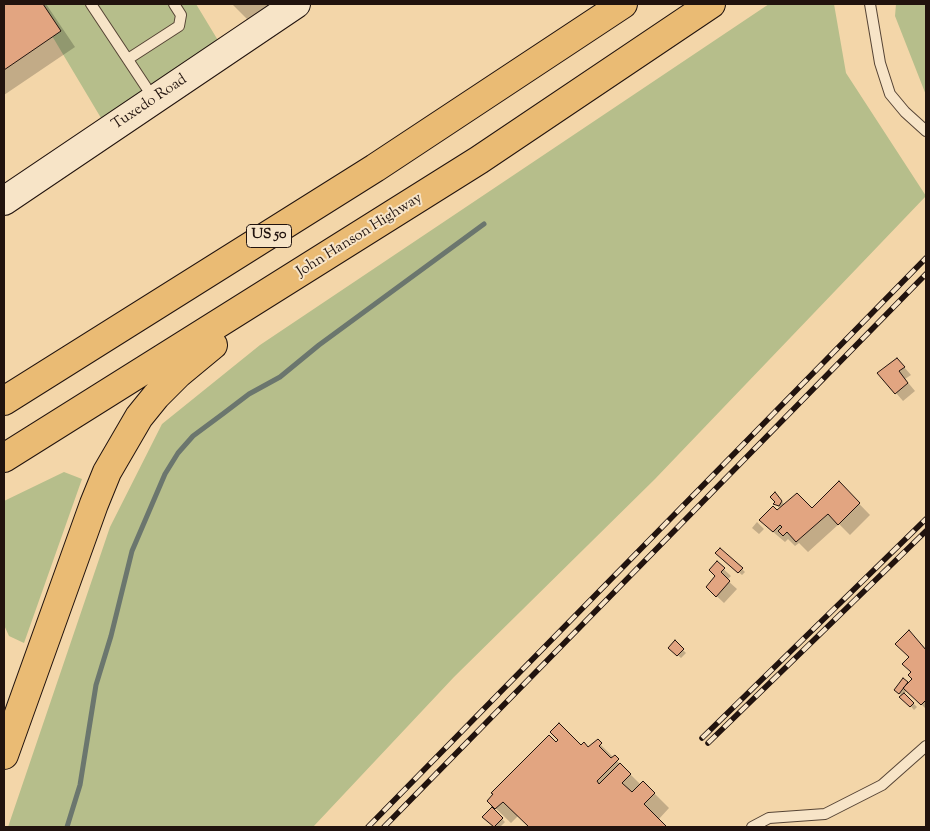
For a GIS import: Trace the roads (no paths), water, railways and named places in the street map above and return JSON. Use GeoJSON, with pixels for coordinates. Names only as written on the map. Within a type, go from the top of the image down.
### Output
{"type":"FeatureCollection","features":[{"type":"Feature","properties":{"kind":"highway","name":"US 50"},"geometry":{"type":"LineString","coordinates":[[4,401],[375,168],[623,4]]}},
{"type":"Feature","properties":{"kind":"highway","name":"John Hanson Highway"},"geometry":{"type":"LineString","coordinates":[[4,458],[530,127],[711,4]]}},
{"type":"Feature","properties":{"kind":"highway"},"geometry":{"type":"LineString","coordinates":[[4,755],[100,488],[135,423],[156,396],[184,369],[326,257]]}},
{"type":"Feature","properties":{"kind":"main road","name":"Tuxedo Road"},"geometry":{"type":"LineString","coordinates":[[4,201],[296,4]]}},
{"type":"Feature","properties":{"kind":"lane"},"geometry":{"type":"LineString","coordinates":[[91,4],[154,100]]}},
{"type":"Feature","properties":{"kind":"lane"},"geometry":{"type":"LineString","coordinates":[[128,59],[179,26],[181,15],[174,4]]}},
{"type":"Feature","properties":{"kind":"lane"},"geometry":{"type":"LineString","coordinates":[[870,4],[880,64],[890,94],[905,112],[926,131]]}},
{"type":"Feature","properties":{"kind":"lane"},"geometry":{"type":"LineString","coordinates":[[752,827],[769,818],[825,814],[882,785],[926,746]]}},
{"type":"Feature","properties":{"kind":"waterway"},"geometry":{"type":"LineString","coordinates":[[67,827],[80,785],[96,685],[111,636],[132,551],[165,474],[178,453],[193,436],[249,394],[280,377],[319,345],[484,224]]}},
{"type":"Feature","properties":{"kind":"railway"},"geometry":{"type":"LineString","coordinates":[[368,827],[926,258]]}},
{"type":"Feature","properties":{"kind":"railway"},"geometry":{"type":"LineString","coordinates":[[384,827],[926,274]]}},
{"type":"Feature","properties":{"kind":"railway"},"geometry":{"type":"LineString","coordinates":[[702,738],[926,519]]}},
{"type":"Feature","properties":{"kind":"railway"},"geometry":{"type":"LineString","coordinates":[[708,743],[926,531]]}}]}
